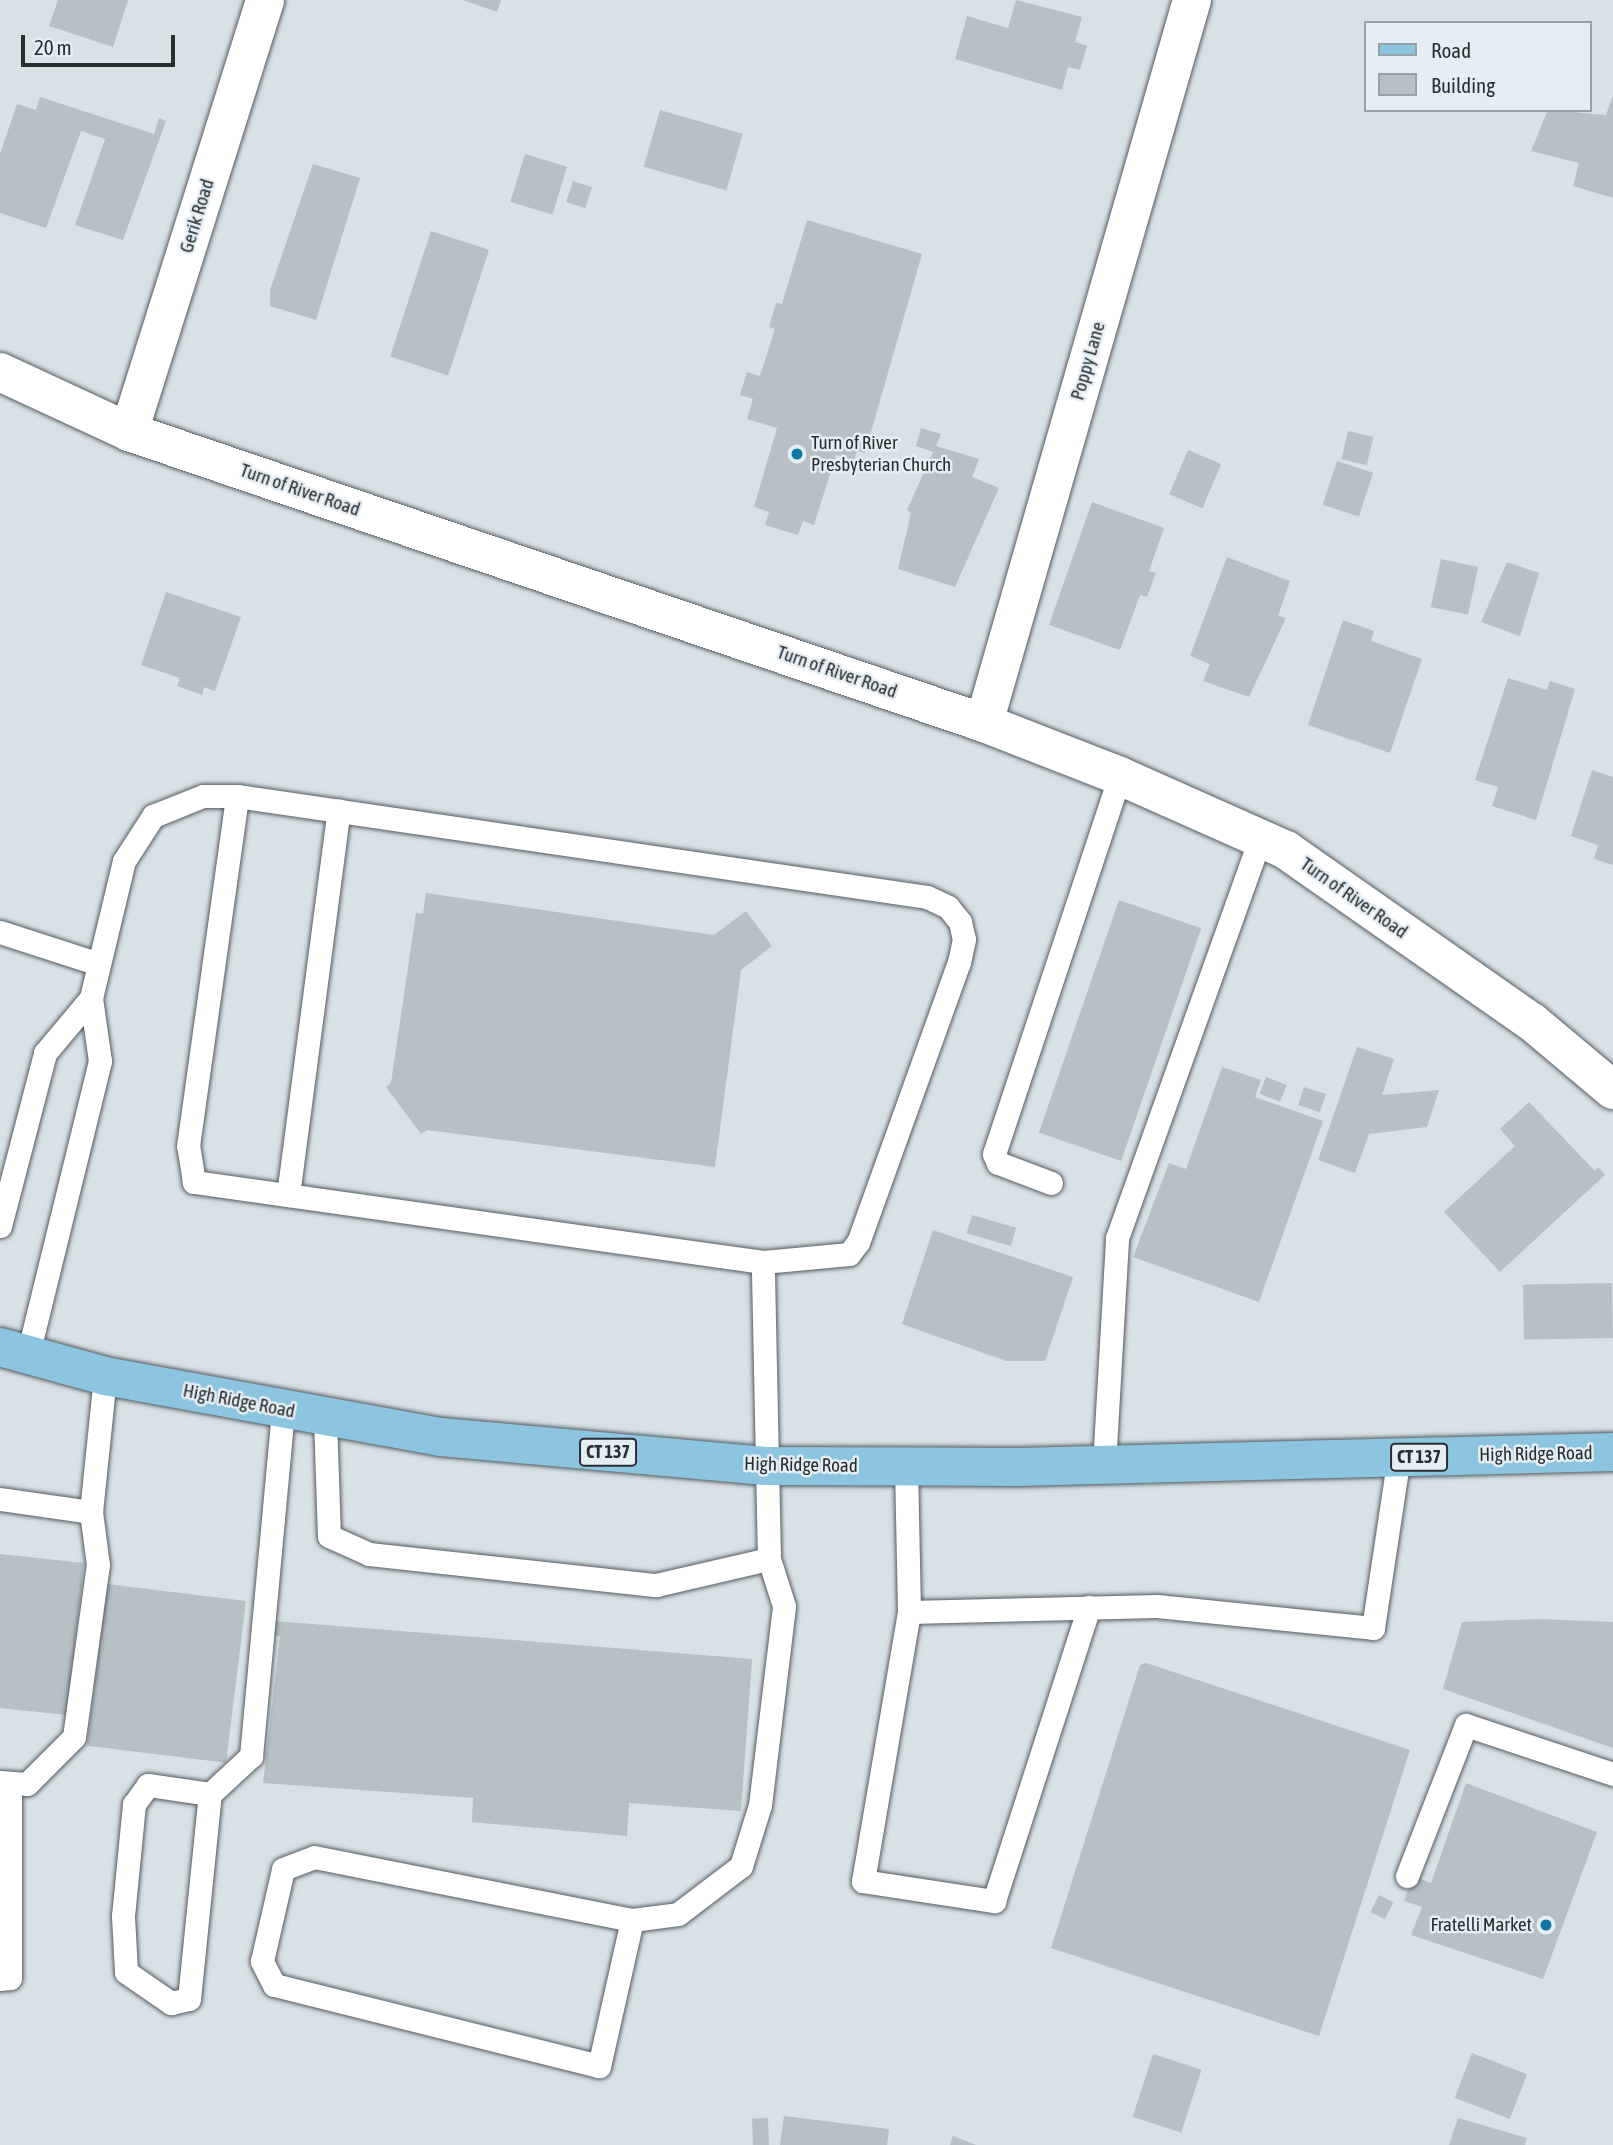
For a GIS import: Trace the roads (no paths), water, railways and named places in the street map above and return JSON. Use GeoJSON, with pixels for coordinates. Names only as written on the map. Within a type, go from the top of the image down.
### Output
{"type":"FeatureCollection","features":[{"type":"Feature","properties":{"kind":"main road","name":"High Ridge Road"},"geometry":{"type":"LineString","coordinates":[[14,1351],[105,1376],[441,1437],[766,1466],[1104,1465],[1613,1452]]}},
{"type":"Feature","properties":{"kind":"street","name":"Gerik Road"},"geometry":{"type":"LineString","coordinates":[[129,432],[265,0]]}},
{"type":"Feature","properties":{"kind":"street","name":"Poppy Lane"},"geometry":{"type":"LineString","coordinates":[[984,723],[1192,0]]}},
{"type":"Feature","properties":{"kind":"street","name":"Turn of River Road"},"geometry":{"type":"LineString","coordinates":[[0,372],[129,432],[984,723],[1120,776],[1260,838],[1286,850],[1532,1022],[1613,1090]]}},
{"type":"Feature","properties":{"kind":"lane"},"geometry":{"type":"LineString","coordinates":[[1051,1183],[998,1163],[994,1154],[1120,776]]}},
{"type":"Feature","properties":{"kind":"lane"},"geometry":{"type":"LineString","coordinates":[[14,1351],[100,1061],[90,999],[124,861],[153,816],[203,796],[237,796],[897,891],[948,907],[964,939],[959,962],[858,1242],[849,1254],[763,1262],[194,1181],[188,1171],[237,796]]}},
{"type":"Feature","properties":{"kind":"lane"},"geometry":{"type":"LineString","coordinates":[[288,1195],[339,810]]}},
{"type":"Feature","properties":{"kind":"lane"},"geometry":{"type":"LineString","coordinates":[[1104,1465],[1117,1238],[1260,838]]}},
{"type":"Feature","properties":{"kind":"lane"},"geometry":{"type":"LineString","coordinates":[[0,932],[99,964]]}},
{"type":"Feature","properties":{"kind":"lane"},"geometry":{"type":"LineString","coordinates":[[0,1226],[45,1053],[90,999]]}},
{"type":"Feature","properties":{"kind":"lane"},"geometry":{"type":"LineString","coordinates":[[632,1920],[599,2066],[274,1985],[262,1961],[283,1869],[314,1857],[632,1920],[678,1914],[741,1866],[760,1805],[784,1606],[769,1559],[763,1262]]}},
{"type":"Feature","properties":{"kind":"lane"},"geometry":{"type":"LineString","coordinates":[[0,1979],[10,1978],[5,1782],[27,1784],[74,1737],[98,1564],[91,1512],[105,1376]]}},
{"type":"Feature","properties":{"kind":"lane"},"geometry":{"type":"LineString","coordinates":[[210,1794],[148,1785],[134,1804],[123,1916],[126,1972],[171,2003],[190,1999],[210,1794],[251,1756],[283,1409]]}},
{"type":"Feature","properties":{"kind":"lane"},"geometry":{"type":"LineString","coordinates":[[325,1417],[329,1536],[369,1553],[656,1585],[769,1559]]}},
{"type":"Feature","properties":{"kind":"lane"},"geometry":{"type":"LineString","coordinates":[[909,1612],[1157,1606],[1373,1628],[1399,1457]]}},
{"type":"Feature","properties":{"kind":"lane"},"geometry":{"type":"LineString","coordinates":[[906,1467],[909,1612],[863,1881],[994,1901],[1089,1608]]}},
{"type":"Feature","properties":{"kind":"lane"},"geometry":{"type":"LineString","coordinates":[[0,1499],[91,1512]]}},
{"type":"Feature","properties":{"kind":"lane"},"geometry":{"type":"LineString","coordinates":[[1406,1876],[1465,1725],[1613,1774]]}},
{"type":"Feature","properties":{"kind":"place","name":"Turn of River Presbyterian Church"},"geometry":{"type":"Point","coordinates":[797,454]}},
{"type":"Feature","properties":{"kind":"place","name":"Fratelli Market"},"geometry":{"type":"Point","coordinates":[1546,1925]}}]}
